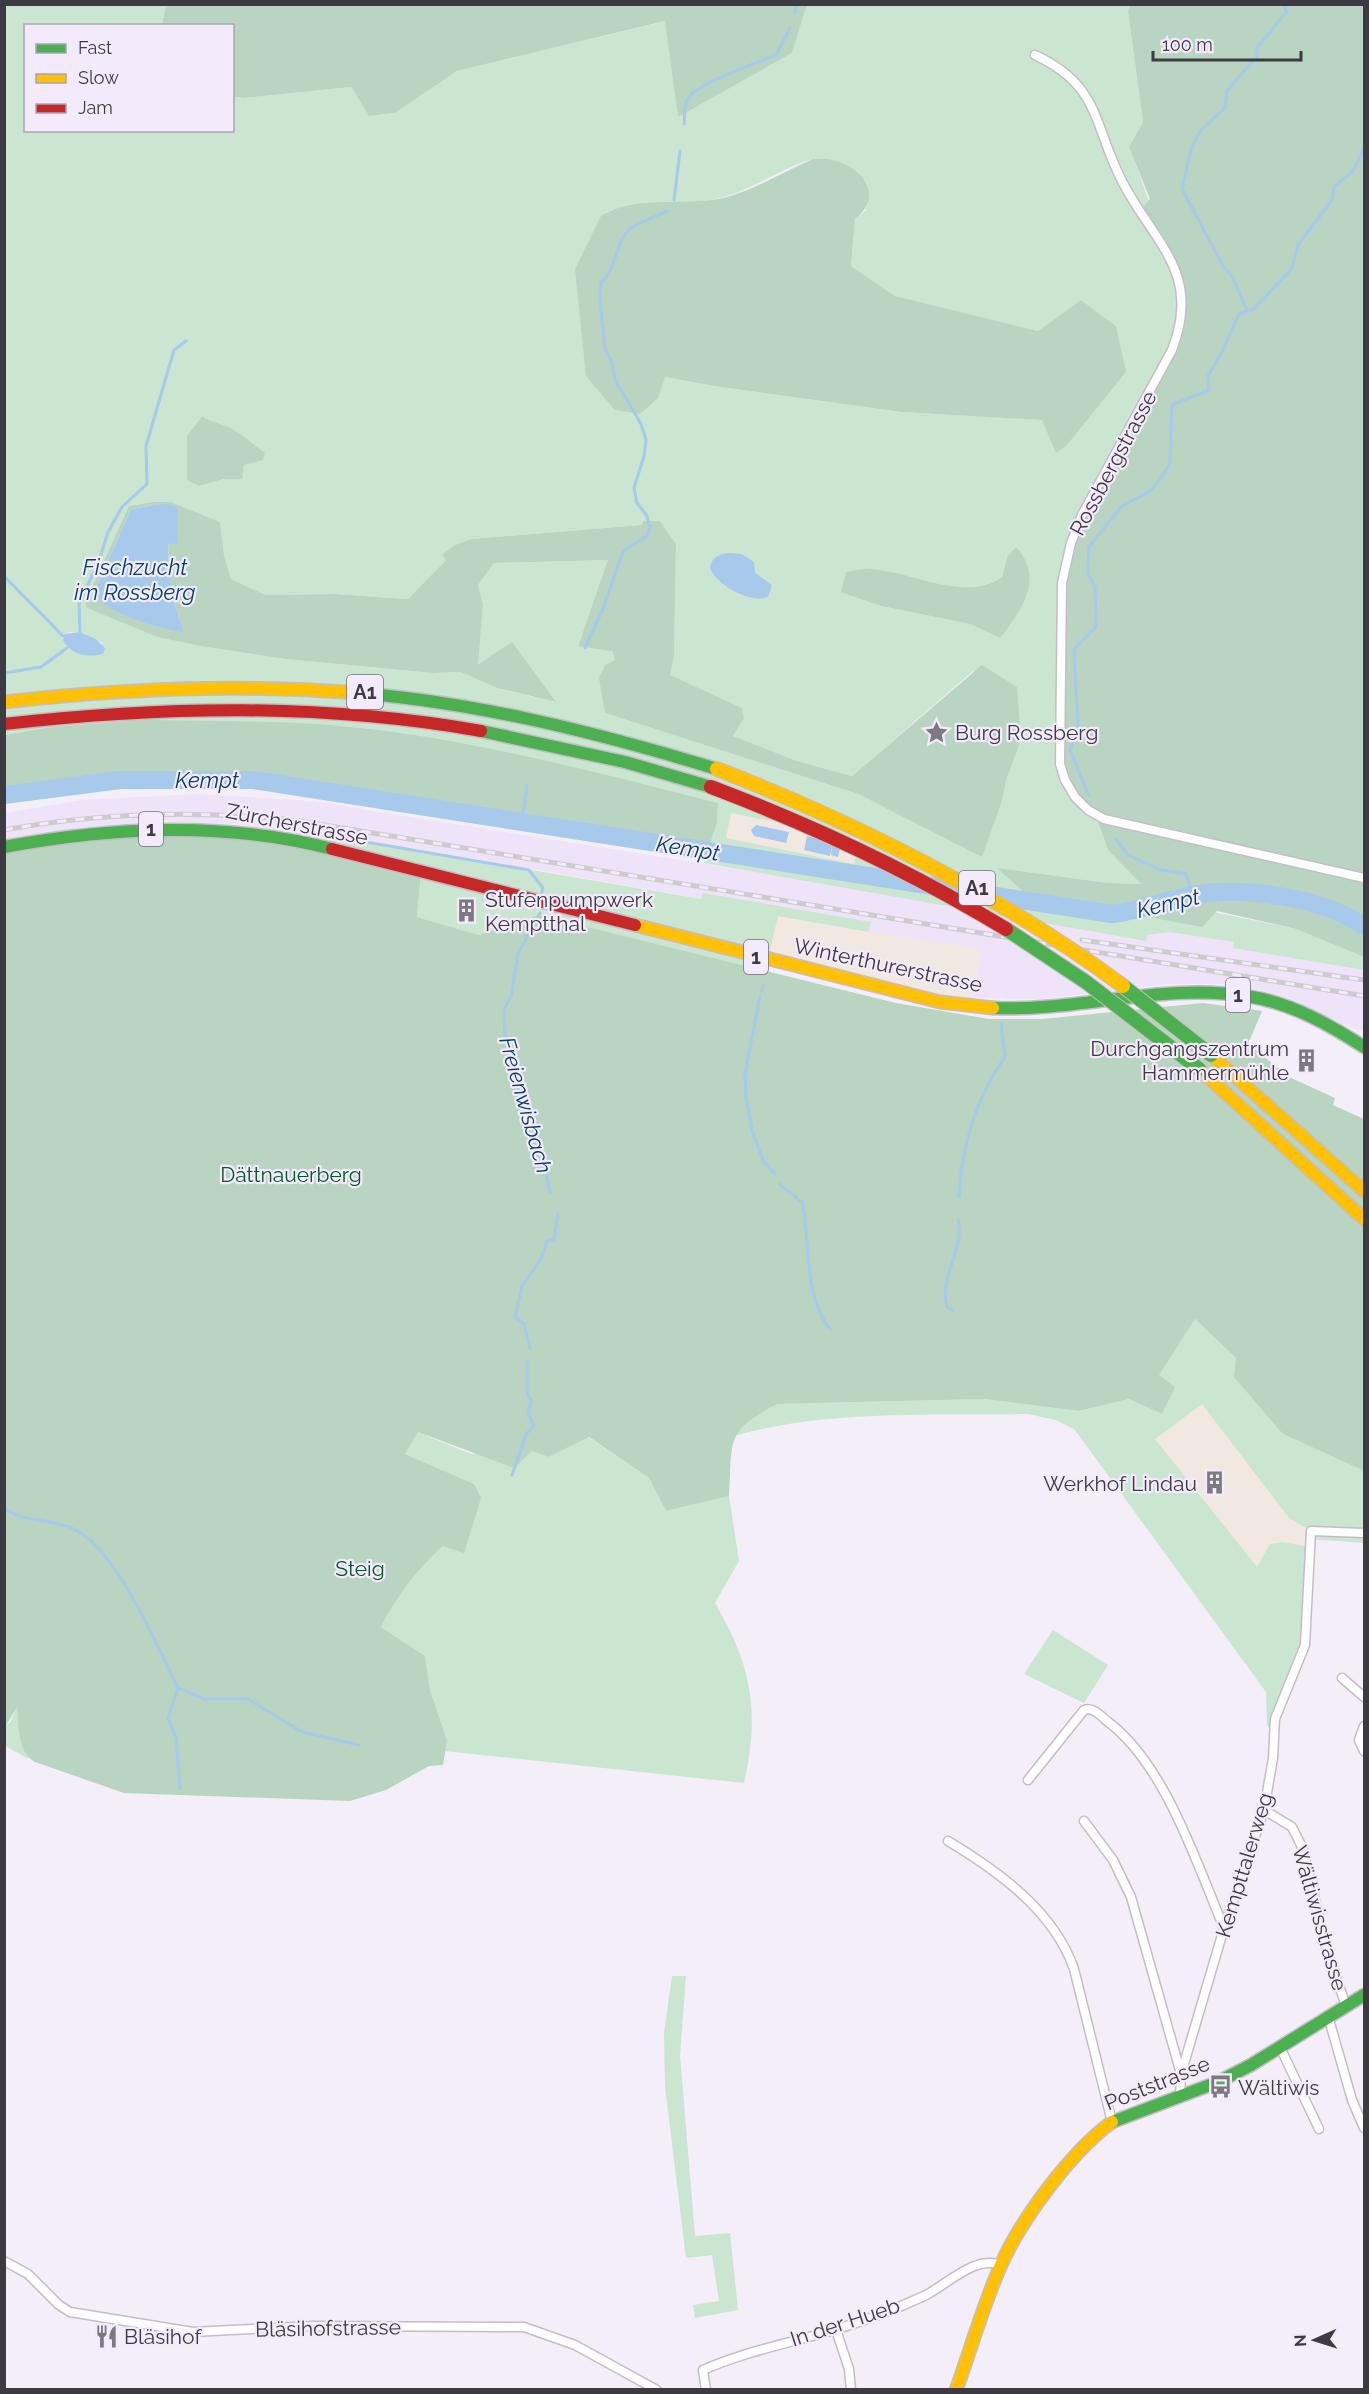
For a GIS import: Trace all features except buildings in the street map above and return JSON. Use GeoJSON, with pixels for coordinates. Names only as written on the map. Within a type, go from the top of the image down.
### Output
{"type":"FeatureCollection","features":[{"type":"Feature","properties":{"kind":"main road","name":"A1"},"geometry":{"type":"LineString","coordinates":[[4,702],[97,691],[186,686],[286,687],[376,693],[456,703],[544,721],[640,745],[717,769],[866,830],[986,894],[1107,972],[1210,1055],[1365,1191]]}},
{"type":"Feature","properties":{"kind":"main road","name":"A1"},"geometry":{"type":"LineString","coordinates":[[4,724],[99,713],[187,708],[258,708],[356,713],[453,725],[557,744],[711,787],[834,836],[954,896],[1081,977],[1198,1069],[1365,1219]]}},
{"type":"Feature","properties":{"kind":"main road","name":"Zürcherstrasse"},"geometry":{"type":"LineString","coordinates":[[4,848],[118,831],[178,828],[232,831],[304,842],[542,902]]}},
{"type":"Feature","properties":{"kind":"main road","name":"Winterthurerstrasse"},"geometry":{"type":"LineString","coordinates":[[542,902],[900,993],[971,1006],[1038,1008],[1195,992],[1255,998],[1315,1018],[1365,1047]]}},
{"type":"Feature","properties":{"kind":"main road"},"geometry":{"type":"LineString","coordinates":[[1341,1198],[1365,1229]]}},
{"type":"Feature","properties":{"kind":"main road","name":"Poststrasse"},"geometry":{"type":"LineString","coordinates":[[956,2390],[1001,2265],[1015,2239],[1071,2158],[1090,2138],[1112,2122],[1220,2080],[1280,2047],[1365,1995]]}},
{"type":"Feature","properties":{"kind":"street","name":"Rossbergstrasse"},"geometry":{"type":"LineString","coordinates":[[1035,55],[1064,72],[1078,85],[1092,105],[1122,182],[1169,254],[1177,275],[1180,296],[1180,324],[1172,350],[1082,515],[1067,558],[1061,604],[1058,746],[1065,780],[1081,804],[1104,819],[1365,878]]}},
{"type":"Feature","properties":{"kind":"street","name":"Kempttalerweg"},"geometry":{"type":"LineString","coordinates":[[1181,2074],[1224,1928],[1264,1810],[1273,1758],[1275,1719],[1305,1645],[1311,1531],[1365,1533]]}},
{"type":"Feature","properties":{"kind":"street"},"geometry":{"type":"LineString","coordinates":[[1342,1678],[1365,1697]]}},
{"type":"Feature","properties":{"kind":"street"},"geometry":{"type":"LineString","coordinates":[[1028,1780],[1079,1714],[1087,1708],[1116,1727],[1139,1752],[1164,1788],[1224,1928]]}},
{"type":"Feature","properties":{"kind":"street"},"geometry":{"type":"LineString","coordinates":[[1365,1726],[1359,1740],[1365,1751]]}},
{"type":"Feature","properties":{"kind":"street","name":"Wältiwisstrasse"},"geometry":{"type":"LineString","coordinates":[[1264,1810],[1285,1820],[1292,1827],[1304,1849],[1326,1947],[1346,2006]]}},
{"type":"Feature","properties":{"kind":"street"},"geometry":{"type":"LineString","coordinates":[[1084,1821],[1113,1860],[1131,1897],[1181,2074],[1180,2097]]}},
{"type":"Feature","properties":{"kind":"street"},"geometry":{"type":"LineString","coordinates":[[948,1841],[1009,1881],[1065,1948],[1074,1969],[1112,2122]]}},
{"type":"Feature","properties":{"kind":"street"},"geometry":{"type":"LineString","coordinates":[[1328,2016],[1352,2100],[1365,2128]]}},
{"type":"Feature","properties":{"kind":"street"},"geometry":{"type":"LineString","coordinates":[[1280,2047],[1319,2128]]}},
{"type":"Feature","properties":{"kind":"street","name":"Bläsihofstrasse"},"geometry":{"type":"LineString","coordinates":[[4,2261],[28,2274],[59,2305],[70,2312],[194,2332],[312,2326],[524,2327],[575,2345],[657,2390]]}},
{"type":"Feature","properties":{"kind":"street","name":"In der Hueb"},"geometry":{"type":"LineString","coordinates":[[706,2390],[703,2370],[739,2355],[836,2330],[924,2295],[975,2265],[991,2262],[1001,2265]]}},
{"type":"Feature","properties":{"kind":"street"},"geometry":{"type":"LineString","coordinates":[[836,2330],[849,2369],[851,2390]]}},
{"type":"Feature","properties":{"kind":"shaded area"},"geometry":{"type":"Polygon","coordinates":[[[198,794],[313,801],[832,884],[1145,941],[1147,935],[1169,932],[1234,942],[1234,948],[1364,970],[1364,1031],[1349,1027],[1297,1001],[1261,990],[1222,984],[1167,984],[1041,999],[973,998],[981,949],[869,932],[870,922],[703,894],[702,899],[344,836],[309,832],[308,836],[237,824],[166,821],[97,826],[5,840],[5,813],[83,800],[198,794]]]}},
{"type":"Feature","properties":{"kind":"shaded area"},"geometry":{"type":"Polygon","coordinates":[[[731,812],[859,839],[854,864],[726,838],[731,812]],[[756,825],[752,827],[754,836],[786,843],[788,831],[756,825]]]}},
{"type":"Feature","properties":{"kind":"shaded area"},"geometry":{"type":"Polygon","coordinates":[[[777,915],[981,949],[971,1006],[768,959],[777,915]]]}},
{"type":"Feature","properties":{"kind":"shaded area"},"geometry":{"type":"Polygon","coordinates":[[[1202,1403],[1289,1518],[1311,1531],[1310,1547],[1283,1542],[1257,1568],[1155,1439],[1202,1403]]]}},
{"type":"Feature","properties":{"kind":"green space"},"geometry":{"type":"Polygon","coordinates":[[[166,4],[807,5],[792,53],[678,117],[665,21],[457,71],[395,113],[369,116],[351,87],[245,98],[234,97],[234,24],[162,24],[166,4]]]}},
{"type":"Feature","properties":{"kind":"green space"},"geometry":{"type":"Polygon","coordinates":[[[5,5],[166,5],[162,24],[24,24],[24,132],[234,132],[234,97],[245,98],[351,87],[369,116],[395,113],[457,71],[666,21],[678,116],[792,53],[807,5],[1130,5],[1128,13],[1143,122],[1129,147],[1181,296],[1095,814],[1108,850],[1141,884],[1108,883],[998,868],[1296,929],[1364,957],[1364,970],[1233,948],[1234,942],[1169,932],[1147,935],[1146,941],[704,863],[717,823],[718,803],[465,744],[370,729],[262,722],[152,721],[5,735],[5,5]],[[817,158],[805,161],[724,197],[694,202],[636,205],[606,212],[665,377],[901,412],[1043,420],[1116,326],[1081,300],[1038,331],[895,296],[851,266],[855,219],[866,210],[867,184],[851,169],[839,163],[817,158]],[[202,416],[187,436],[199,486],[224,479],[241,479],[244,465],[264,451],[247,442],[237,432],[215,425],[202,416]],[[171,502],[129,506],[85,602],[87,608],[157,637],[200,646],[285,659],[433,673],[460,672],[497,688],[555,702],[512,643],[477,664],[483,604],[478,585],[494,563],[609,560],[578,645],[611,650],[615,660],[605,713],[858,794],[982,856],[1002,801],[1005,780],[1021,740],[973,671],[852,776],[797,761],[733,736],[744,718],[742,708],[670,676],[674,657],[676,544],[660,521],[645,521],[641,525],[471,539],[455,545],[443,555],[446,560],[408,599],[335,594],[266,595],[231,579],[224,555],[220,522],[171,502]],[[1016,547],[1007,557],[1002,577],[987,584],[971,587],[954,586],[885,571],[864,569],[846,572],[842,591],[881,606],[970,624],[1000,638],[1016,547]],[[84,633],[64,634],[62,638],[74,651],[89,655],[102,655],[102,643],[84,633]],[[731,813],[726,838],[854,864],[859,839],[731,813]]]}},
{"type":"Feature","properties":{"kind":"green space"},"geometry":{"type":"Polygon","coordinates":[[[1130,5],[1364,5],[1364,957],[1296,929],[1217,911],[1202,927],[1026,894],[997,868],[1108,883],[1141,884],[1108,850],[1095,814],[1088,810],[1062,772],[1060,613],[1071,543],[1178,333],[1177,275],[1140,211],[1150,199],[1129,147],[1143,122],[1128,12],[1130,5]]]}},
{"type":"Feature","properties":{"kind":"green space"},"geometry":{"type":"Polygon","coordinates":[[[813,159],[840,162],[861,176],[867,186],[869,196],[865,208],[855,219],[851,266],[895,296],[1038,331],[1081,300],[1116,326],[1126,372],[1066,446],[1056,453],[1042,420],[901,412],[665,377],[658,398],[640,414],[615,410],[586,376],[575,269],[601,216],[628,205],[704,201],[731,196],[813,159]]]}},
{"type":"Feature","properties":{"kind":"green space"},"geometry":{"type":"Polygon","coordinates":[[[202,416],[241,434],[265,452],[263,460],[244,465],[242,479],[224,479],[199,486],[187,480],[187,436],[202,416]]]}},
{"type":"Feature","properties":{"kind":"green space"},"geometry":{"type":"Polygon","coordinates":[[[171,502],[220,522],[224,555],[231,579],[266,595],[335,594],[408,599],[446,560],[442,555],[455,545],[471,539],[641,525],[644,521],[660,521],[676,544],[674,657],[670,675],[742,708],[744,718],[733,736],[797,761],[852,776],[982,665],[1017,687],[1021,740],[982,857],[858,794],[605,713],[599,678],[605,665],[615,660],[612,651],[578,646],[608,560],[494,563],[478,585],[483,604],[478,664],[512,642],[556,702],[497,688],[460,672],[433,673],[285,659],[200,646],[157,637],[87,608],[85,602],[129,506],[171,502]],[[161,504],[131,509],[94,593],[95,597],[138,619],[184,630],[173,598],[169,566],[168,543],[178,543],[161,504]]]}},
{"type":"Feature","properties":{"kind":"green space"},"geometry":{"type":"Polygon","coordinates":[[[1016,547],[1025,559],[1029,571],[1027,594],[1016,616],[1000,638],[970,624],[881,606],[841,592],[846,572],[864,569],[886,571],[955,586],[972,587],[987,584],[1002,577],[1007,557],[1016,547]]]}},
{"type":"Feature","properties":{"kind":"green space"},"geometry":{"type":"Polygon","coordinates":[[[143,720],[321,724],[423,736],[550,762],[718,803],[717,823],[710,844],[525,825],[256,787],[169,783],[71,793],[22,787],[5,790],[5,735],[52,727],[143,720]]]}},
{"type":"Feature","properties":{"kind":"green space","name":"Dättnauerberg"},"geometry":{"type":"Polygon","coordinates":[[[218,830],[421,872],[417,917],[479,935],[539,915],[896,1003],[989,1019],[1042,1019],[1203,1003],[1262,1011],[1248,1044],[1289,1077],[1335,1098],[1333,1105],[1364,1119],[1364,1471],[1283,1434],[1234,1377],[1236,1358],[1195,1319],[1159,1375],[1175,1387],[1162,1414],[1129,1399],[1079,1411],[984,1399],[777,1404],[748,1422],[735,1440],[732,1450],[729,1496],[666,1511],[649,1478],[589,1437],[548,1457],[532,1451],[514,1468],[418,1432],[405,1454],[474,1484],[481,1498],[464,1553],[443,1546],[408,1584],[381,1627],[425,1656],[430,1690],[447,1740],[443,1765],[429,1766],[386,1790],[350,1801],[124,1793],[35,1762],[29,1758],[22,1745],[17,1707],[5,1727],[5,847],[218,830]]]}},
{"type":"Feature","properties":{"kind":"green space"},"geometry":{"type":"Polygon","coordinates":[[[328,835],[701,899],[703,893],[871,922],[869,932],[778,916],[765,971],[539,915],[479,935],[417,917],[421,872],[325,847],[328,835]]]}},
{"type":"Feature","properties":{"kind":"green space"},"geometry":{"type":"Polygon","coordinates":[[[1195,1319],[1236,1358],[1283,1434],[1364,1471],[1364,1543],[1310,1539],[1311,1531],[1289,1518],[1202,1404],[1155,1439],[1257,1567],[1270,1544],[1283,1542],[1310,1547],[1305,1645],[1273,1733],[1267,1725],[1266,1692],[1075,1430],[1056,1420],[1028,1414],[917,1415],[806,1421],[734,1436],[749,1419],[777,1404],[984,1399],[1079,1411],[1129,1399],[1162,1414],[1158,1375],[1195,1319]]]}},
{"type":"Feature","properties":{"kind":"green space"},"geometry":{"type":"Polygon","coordinates":[[[418,1432],[471,1454],[532,1451],[548,1457],[588,1437],[649,1478],[666,1511],[729,1496],[739,1561],[715,1603],[737,1648],[745,1669],[749,1690],[752,1711],[751,1734],[744,1783],[445,1751],[447,1740],[430,1690],[425,1656],[381,1627],[394,1602],[423,1564],[443,1546],[474,1484],[405,1454],[418,1432]]]}},
{"type":"Feature","properties":{"kind":"green space"},"geometry":{"type":"Polygon","coordinates":[[[1053,1630],[1108,1665],[1084,1703],[1024,1674],[1053,1630]]]}},
{"type":"Feature","properties":{"kind":"green space"},"geometry":{"type":"Polygon","coordinates":[[[17,1705],[21,1742],[29,1759],[5,1746],[5,1727],[11,1721],[17,1705]]]}},
{"type":"Feature","properties":{"kind":"green space"},"geometry":{"type":"Polygon","coordinates":[[[672,1976],[686,1976],[680,2055],[695,2236],[730,2233],[738,2310],[695,2318],[693,2305],[719,2301],[712,2255],[686,2258],[665,2086],[664,2033],[672,1976]]]}},
{"type":"Feature","properties":{"kind":"water","name":"Fischzucht im Rossberg"},"geometry":{"type":"Polygon","coordinates":[[[161,504],[173,505],[178,509],[178,543],[168,544],[168,555],[173,598],[183,632],[121,614],[100,601],[94,593],[131,509],[161,504]]]}},
{"type":"Feature","properties":{"kind":"water"},"geometry":{"type":"Polygon","coordinates":[[[742,554],[754,562],[755,573],[772,585],[768,597],[753,598],[735,592],[719,581],[710,568],[712,561],[720,555],[742,554]]]}},
{"type":"Feature","properties":{"kind":"water"},"geometry":{"type":"Polygon","coordinates":[[[80,632],[96,639],[105,648],[103,654],[92,656],[70,649],[63,640],[64,634],[80,632]]]}},
{"type":"Feature","properties":{"kind":"water"},"geometry":{"type":"Polygon","coordinates":[[[756,825],[789,832],[786,843],[754,836],[751,830],[756,825]]]}},
{"type":"Feature","properties":{"kind":"water"},"geometry":{"type":"Polygon","coordinates":[[[807,836],[841,844],[838,857],[831,855],[832,845],[830,856],[804,850],[807,836]]]}},
{"type":"Feature","properties":{"kind":"waterway"},"geometry":{"type":"LineString","coordinates":[[795,13],[796,4]]}},
{"type":"Feature","properties":{"kind":"waterway"},"geometry":{"type":"LineString","coordinates":[[1247,310],[1232,276],[1223,266],[1182,189],[1191,149],[1201,130],[1225,108],[1227,91],[1257,56],[1257,47],[1286,13],[1285,7],[1288,4]]}},
{"type":"Feature","properties":{"kind":"waterway"},"geometry":{"type":"LineString","coordinates":[[684,124],[686,102],[693,94],[714,80],[776,55],[790,28]]}},
{"type":"Feature","properties":{"kind":"waterway"},"geometry":{"type":"LineString","coordinates":[[1089,796],[1070,750],[1078,728],[1074,649],[1096,627],[1095,587],[1088,573],[1089,547],[1121,507],[1152,490],[1170,464],[1172,405],[1209,390],[1208,376],[1239,314],[1254,309],[1292,268],[1298,245],[1332,200],[1334,187],[1353,171],[1364,149]]}},
{"type":"Feature","properties":{"kind":"waterway"},"geometry":{"type":"LineString","coordinates":[[674,200],[680,151]]}},
{"type":"Feature","properties":{"kind":"waterway"},"geometry":{"type":"LineString","coordinates":[[585,648],[602,611],[623,551],[647,536],[650,527],[647,516],[637,503],[634,488],[644,456],[646,440],[641,424],[615,380],[612,362],[605,350],[600,299],[601,282],[610,270],[622,240],[631,228],[667,211]]}},
{"type":"Feature","properties":{"kind":"waterway"},"geometry":{"type":"LineString","coordinates":[[80,632],[79,604],[99,561],[108,532],[122,507],[147,484],[146,446],[174,350],[186,341]]}},
{"type":"Feature","properties":{"kind":"waterway"},"geometry":{"type":"LineString","coordinates":[[4,576],[63,636]]}},
{"type":"Feature","properties":{"kind":"waterway"},"geometry":{"type":"LineString","coordinates":[[4,673],[41,667],[67,648]]}},
{"type":"Feature","properties":{"kind":"waterway","name":"Kempt"},"geometry":{"type":"LineString","coordinates":[[4,795],[120,780],[253,780],[1112,914],[1192,895],[1258,893],[1304,901],[1346,916],[1364,926]]}},
{"type":"Feature","properties":{"kind":"waterway"},"geometry":{"type":"LineString","coordinates":[[522,821],[527,785]]}},
{"type":"Feature","properties":{"kind":"waterway","name":"Freienwisbach"},"geometry":{"type":"LineString","coordinates":[[347,802],[348,793]]}},
{"type":"Feature","properties":{"kind":"waterway","name":"Freienwisbach"},"geometry":{"type":"LineString","coordinates":[[342,834],[343,838],[529,870],[543,888],[542,892]]}},
{"type":"Feature","properties":{"kind":"waterway"},"geometry":{"type":"LineString","coordinates":[[1116,839],[1128,855],[1161,870],[1186,874],[1192,895]]}},
{"type":"Feature","properties":{"kind":"waterway","name":"Freienwisbach"},"geometry":{"type":"LineString","coordinates":[[540,913],[518,954],[511,996],[504,1010],[505,1034],[517,1060],[519,1096],[536,1124],[550,1192]]}},
{"type":"Feature","properties":{"kind":"waterway"},"geometry":{"type":"LineString","coordinates":[[762,991],[763,986]]}},
{"type":"Feature","properties":{"kind":"waterway"},"geometry":{"type":"LineString","coordinates":[[760,996],[745,1074],[746,1097],[752,1130],[763,1160],[775,1174]]}},
{"type":"Feature","properties":{"kind":"waterway"},"geometry":{"type":"LineString","coordinates":[[959,1197],[963,1160],[972,1124],[986,1089],[1005,1057],[1001,1024]]}},
{"type":"Feature","properties":{"kind":"waterway"},"geometry":{"type":"LineString","coordinates":[[779,1184],[802,1202],[812,1286],[822,1317],[831,1330]]}},
{"type":"Feature","properties":{"kind":"waterway","name":"Freienwisbach"},"geometry":{"type":"LineString","coordinates":[[530,1348],[524,1324],[515,1317],[522,1286],[541,1259],[547,1241],[554,1240],[558,1213]]}},
{"type":"Feature","properties":{"kind":"waterway"},"geometry":{"type":"LineString","coordinates":[[953,1311],[947,1307],[945,1296],[948,1275],[958,1242],[958,1220]]}},
{"type":"Feature","properties":{"kind":"waterway","name":"Freienwisbach"},"geometry":{"type":"LineString","coordinates":[[512,1475],[527,1433],[534,1426],[528,1413],[531,1401],[527,1392],[527,1361]]}},
{"type":"Feature","properties":{"kind":"waterway"},"geometry":{"type":"LineString","coordinates":[[4,1508],[20,1516],[57,1523],[74,1529],[90,1540],[120,1577],[178,1688],[168,1718],[176,1738],[180,1789]]}},
{"type":"Feature","properties":{"kind":"waterway"},"geometry":{"type":"LineString","coordinates":[[179,1688],[204,1699],[248,1699],[302,1732],[359,1745]]}},
{"type":"Feature","properties":{"kind":"railway"},"geometry":{"type":"LineString","coordinates":[[4,830],[115,816],[189,814],[300,821],[1364,996]]}},
{"type":"Feature","properties":{"kind":"railway"},"geometry":{"type":"LineString","coordinates":[[1082,940],[1364,980]]}},
{"type":"Feature","properties":{"kind":"traffic: fast"},"geometry":{"type":"LineString","coordinates":[[345,692],[440,703],[533,720],[717,769]]}},
{"type":"Feature","properties":{"kind":"traffic: fast"},"geometry":{"type":"LineString","coordinates":[[481,731],[625,762],[711,787]]}},
{"type":"Feature","properties":{"kind":"traffic: fast"},"geometry":{"type":"LineString","coordinates":[[4,847],[86,835],[168,830],[250,834],[332,849]]}},
{"type":"Feature","properties":{"kind":"traffic: fast"},"geometry":{"type":"LineString","coordinates":[[1006,929],[1086,982],[1199,1069]]}},
{"type":"Feature","properties":{"kind":"traffic: fast"},"geometry":{"type":"LineString","coordinates":[[1123,986],[1211,1055]]}},
{"type":"Feature","properties":{"kind":"traffic: fast"},"geometry":{"type":"LineString","coordinates":[[993,1008],[1058,1006],[1155,995],[1220,993],[1267,1000],[1296,1010],[1324,1023],[1364,1047]]}},
{"type":"Feature","properties":{"kind":"traffic: fast"},"geometry":{"type":"LineString","coordinates":[[1112,2122],[1218,2082],[1251,2065],[1364,1995]]}},
{"type":"Feature","properties":{"kind":"traffic: slow"},"geometry":{"type":"LineString","coordinates":[[4,702],[174,689],[259,688],[345,692]]}},
{"type":"Feature","properties":{"kind":"traffic: slow"},"geometry":{"type":"LineString","coordinates":[[717,769],[824,814],[927,864],[1027,921],[1123,986]]}},
{"type":"Feature","properties":{"kind":"traffic: slow"},"geometry":{"type":"LineString","coordinates":[[635,925],[940,1002],[993,1008]]}},
{"type":"Feature","properties":{"kind":"traffic: slow"},"geometry":{"type":"LineString","coordinates":[[1211,1055],[1364,1191]]}},
{"type":"Feature","properties":{"kind":"traffic: slow"},"geometry":{"type":"LineString","coordinates":[[1199,1069],[1364,1219]]}},
{"type":"Feature","properties":{"kind":"traffic: slow"},"geometry":{"type":"LineString","coordinates":[[956,2390],[995,2280],[1021,2227],[1065,2168],[1112,2122]]}},
{"type":"Feature","properties":{"kind":"traffic: jam"},"geometry":{"type":"LineString","coordinates":[[4,724],[124,714],[243,710],[362,716],[481,731]]}},
{"type":"Feature","properties":{"kind":"traffic: jam"},"geometry":{"type":"LineString","coordinates":[[711,787],[862,851],[935,888],[1006,929]]}},
{"type":"Feature","properties":{"kind":"traffic: jam"},"geometry":{"type":"LineString","coordinates":[[332,849],[635,925]]}},
{"type":"Feature","properties":{"kind":"place","name":"Burg Rossberg"},"geometry":{"type":"Point","coordinates":[937,732]}},
{"type":"Feature","properties":{"kind":"place","name":"Stufenpumpwerk Kemptthal"},"geometry":{"type":"Point","coordinates":[467,911]}},
{"type":"Feature","properties":{"kind":"place","name":"Durchgangszentrum Hammermühle"},"geometry":{"type":"Point","coordinates":[1307,1060]}},
{"type":"Feature","properties":{"kind":"place","name":"Werkhof Lindau"},"geometry":{"type":"Point","coordinates":[1215,1483]}},
{"type":"Feature","properties":{"kind":"place","name":"Wältiwis"},"geometry":{"type":"Point","coordinates":[1220,2087]}},
{"type":"Feature","properties":{"kind":"place","name":"Bläsihof"},"geometry":{"type":"Point","coordinates":[106,2336]}},
{"type":"Feature","properties":{"kind":"park label","name":"Steig"},"geometry":{"type":"Point","coordinates":[360,1568]}}]}
